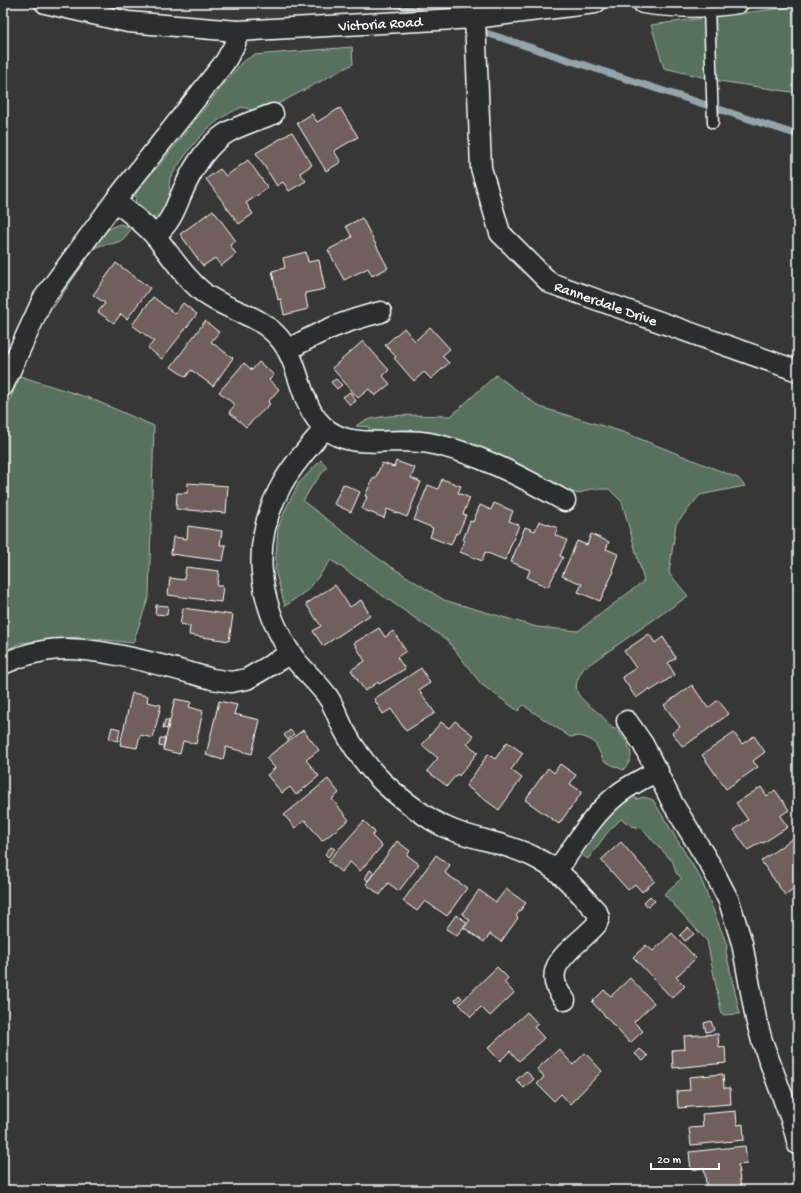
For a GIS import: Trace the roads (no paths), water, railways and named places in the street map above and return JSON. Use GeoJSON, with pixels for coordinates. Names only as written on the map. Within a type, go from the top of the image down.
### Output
{"type":"FeatureCollection","features":[{"type":"Feature","properties":{"kind":"street","name":"Victoria Road"},"geometry":{"type":"LineString","coordinates":[[44,3],[128,22],[237,31],[475,18],[595,3]]}},
{"type":"Feature","properties":{"kind":"street"},"geometry":{"type":"LineString","coordinates":[[643,3],[672,7],[709,7],[738,3]]}},
{"type":"Feature","properties":{"kind":"street","name":"Rannerdale Drive"},"geometry":{"type":"LineString","coordinates":[[475,18],[481,168],[500,233],[550,283],[798,371]]}},
{"type":"Feature","properties":{"kind":"street"},"geometry":{"type":"LineString","coordinates":[[3,386],[43,299],[115,201],[225,62],[235,44],[237,31]]}},
{"type":"Feature","properties":{"kind":"street"},"geometry":{"type":"LineString","coordinates":[[155,236],[170,219],[178,206],[188,179],[198,162],[210,148],[225,134],[273,114]]}},
{"type":"Feature","properties":{"kind":"street"},"geometry":{"type":"LineString","coordinates":[[115,201],[155,236],[181,271],[205,294],[220,303],[255,318],[279,338],[288,350],[306,402],[314,415],[325,428],[337,436],[349,439],[375,442],[405,440],[430,443],[479,459],[524,478],[565,501]]}},
{"type":"Feature","properties":{"kind":"street"},"geometry":{"type":"LineString","coordinates":[[288,350],[313,335],[346,321],[381,312]]}},
{"type":"Feature","properties":{"kind":"street"},"geometry":{"type":"LineString","coordinates":[[325,428],[280,486],[267,520],[262,544],[262,582],[273,623],[291,653],[330,699],[344,730],[362,760],[379,780],[395,795],[434,821],[472,837],[506,846],[531,855],[557,870],[597,912],[599,918],[596,925],[556,965],[553,977],[556,991],[565,1000]]}},
{"type":"Feature","properties":{"kind":"street"},"geometry":{"type":"LineString","coordinates":[[3,664],[14,659],[45,650],[74,650],[103,653],[231,682],[247,679],[291,653]]}},
{"type":"Feature","properties":{"kind":"street"},"geometry":{"type":"LineString","coordinates":[[627,721],[643,744],[658,771],[673,804],[711,866],[728,901],[742,943],[756,1019],[762,1041],[793,1125],[798,1145]]}},
{"type":"Feature","properties":{"kind":"street"},"geometry":{"type":"LineString","coordinates":[[557,870],[587,826],[606,805],[629,786],[658,771]]}},
{"type":"Feature","properties":{"kind":"lane"},"geometry":{"type":"LineString","coordinates":[[709,7],[713,123]]}},
{"type":"Feature","properties":{"kind":"waterway"},"geometry":{"type":"LineString","coordinates":[[393,3],[427,14]]}},
{"type":"Feature","properties":{"kind":"waterway"},"geometry":{"type":"LineString","coordinates":[[477,30],[798,135]]}}]}
